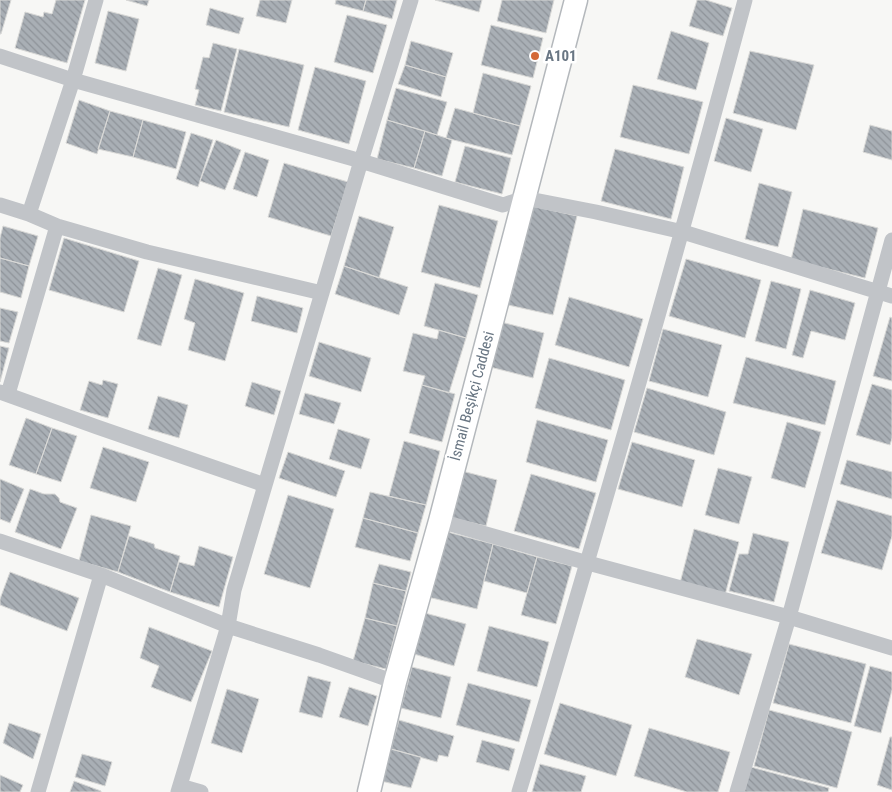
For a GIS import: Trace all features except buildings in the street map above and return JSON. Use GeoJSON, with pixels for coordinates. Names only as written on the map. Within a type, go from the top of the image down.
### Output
{"type":"FeatureCollection","features":[{"type":"Feature","properties":{"kind":"street"},"geometry":{"type":"LineString","coordinates":[[29,214],[96,0]]}},
{"type":"Feature","properties":{"kind":"street"},"geometry":{"type":"LineString","coordinates":[[201,792],[179,789],[228,626],[234,590],[265,484],[411,0]]}},
{"type":"Feature","properties":{"kind":"street","name":"İsmail Beşikçi Caddesi"},"geometry":{"type":"LineString","coordinates":[[369,792],[396,682],[576,0]]}},
{"type":"Feature","properties":{"kind":"street"},"geometry":{"type":"LineString","coordinates":[[519,792],[588,563],[683,232],[745,0]]}},
{"type":"Feature","properties":{"kind":"street"},"geometry":{"type":"LineString","coordinates":[[0,56],[72,80],[361,162],[503,205],[524,198],[683,232],[885,294]]}},
{"type":"Feature","properties":{"kind":"street"},"geometry":{"type":"LineString","coordinates":[[0,205],[29,214],[57,226],[147,252],[322,293]]}},
{"type":"Feature","properties":{"kind":"street"},"geometry":{"type":"LineString","coordinates":[[57,226],[4,393],[265,484]]}},
{"type":"Feature","properties":{"kind":"street"},"geometry":{"type":"LineString","coordinates":[[737,792],[885,294],[892,240]]}},
{"type":"Feature","properties":{"kind":"street"},"geometry":{"type":"LineString","coordinates":[[440,521],[789,617],[892,648]]}},
{"type":"Feature","properties":{"kind":"street"},"geometry":{"type":"LineString","coordinates":[[0,541],[101,575],[228,626],[396,682]]}},
{"type":"Feature","properties":{"kind":"street"},"geometry":{"type":"LineString","coordinates":[[38,792],[101,575]]}},
{"type":"Feature","properties":{"kind":"place","name":"A101"},"geometry":{"type":"Point","coordinates":[535,56]}}]}
